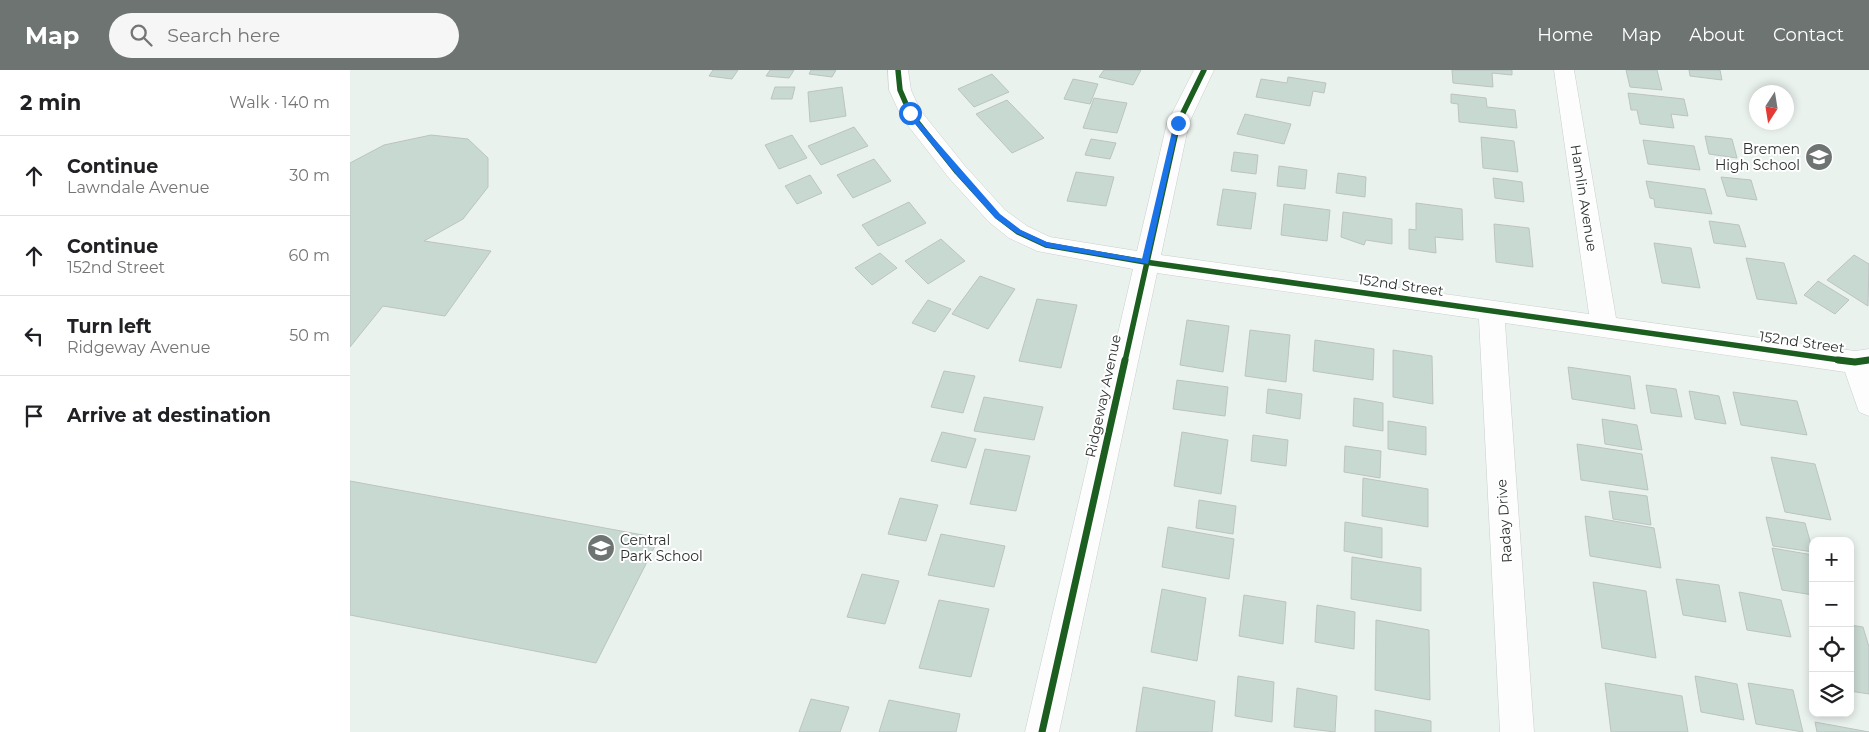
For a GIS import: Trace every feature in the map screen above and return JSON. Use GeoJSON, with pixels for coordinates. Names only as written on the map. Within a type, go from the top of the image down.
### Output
{"type":"FeatureCollection","features":[{"type":"Feature","properties":{"kind":"street","name":"152nd Street"},"geometry":{"type":"LineString","coordinates":[[898,70],[900,90],[910,113],[957,172],[997,216],[1018,232],[1046,244],[1145,262],[1862,361]]}},
{"type":"Feature","properties":{"kind":"street","name":"Ridgeway Avenue"},"geometry":{"type":"LineString","coordinates":[[1042,732],[1145,262],[1178,123],[1204,70]]}},
{"type":"Feature","properties":{"kind":"street","name":"Hamlin Avenue"},"geometry":{"type":"LineString","coordinates":[[1564,70],[1604,326]]}},
{"type":"Feature","properties":{"kind":"street","name":"Raday Drive"},"geometry":{"type":"LineString","coordinates":[[1491,310],[1517,732]]}},
{"type":"Feature","properties":{"kind":"street"},"geometry":{"type":"LineString","coordinates":[[1862,361],[1869,404]]}},
{"type":"Feature","properties":{"kind":"building"},"geometry":{"type":"Polygon","coordinates":[[[713,70],[738,70],[732,79],[709,76],[713,70]]]}},
{"type":"Feature","properties":{"kind":"building"},"geometry":{"type":"Polygon","coordinates":[[[770,70],[794,70],[789,78],[766,76],[770,70]]]}},
{"type":"Feature","properties":{"kind":"building"},"geometry":{"type":"Polygon","coordinates":[[[811,70],[836,70],[832,77],[809,74],[811,70]]]}},
{"type":"Feature","properties":{"kind":"building"},"geometry":{"type":"Polygon","coordinates":[[[1104,70],[1141,70],[1133,85],[1099,77],[1104,70]]]}},
{"type":"Feature","properties":{"kind":"building"},"geometry":{"type":"Polygon","coordinates":[[[1452,70],[1512,70],[1512,75],[1492,73],[1493,87],[1453,83],[1452,70]]]}},
{"type":"Feature","properties":{"kind":"building"},"geometry":{"type":"Polygon","coordinates":[[[1626,70],[1657,70],[1662,90],[1630,87],[1626,70]]]}},
{"type":"Feature","properties":{"kind":"building"},"geometry":{"type":"Polygon","coordinates":[[[1689,70],[1720,70],[1722,80],[1690,76],[1689,70]]]}},
{"type":"Feature","properties":{"kind":"building"},"geometry":{"type":"Polygon","coordinates":[[[992,74],[1009,92],[974,107],[958,89],[992,74]]]}},
{"type":"Feature","properties":{"kind":"building"},"geometry":{"type":"Polygon","coordinates":[[[1288,77],[1326,83],[1324,93],[1313,91],[1310,106],[1256,97],[1261,79],[1287,83],[1288,77]]]}},
{"type":"Feature","properties":{"kind":"building"},"geometry":{"type":"Polygon","coordinates":[[[1073,79],[1098,84],[1090,104],[1064,99],[1073,79]]]}},
{"type":"Feature","properties":{"kind":"building"},"geometry":{"type":"Polygon","coordinates":[[[775,87],[795,87],[792,99],[771,99],[775,87]]]}},
{"type":"Feature","properties":{"kind":"building"},"geometry":{"type":"Polygon","coordinates":[[[842,87],[846,116],[810,122],[808,92],[842,87]]]}},
{"type":"Feature","properties":{"kind":"building"},"geometry":{"type":"Polygon","coordinates":[[[1628,93],[1684,99],[1688,116],[1671,114],[1674,128],[1640,124],[1637,110],[1631,110],[1628,93]]]}},
{"type":"Feature","properties":{"kind":"building"},"geometry":{"type":"Polygon","coordinates":[[[1451,94],[1486,98],[1487,107],[1515,110],[1517,128],[1459,122],[1458,104],[1451,103],[1451,94]]]}},
{"type":"Feature","properties":{"kind":"building"},"geometry":{"type":"Polygon","coordinates":[[[1094,98],[1127,103],[1117,133],[1083,128],[1094,98]]]}},
{"type":"Feature","properties":{"kind":"building"},"geometry":{"type":"Polygon","coordinates":[[[1007,100],[1044,138],[1012,153],[976,114],[1007,100]]]}},
{"type":"Feature","properties":{"kind":"building"},"geometry":{"type":"Polygon","coordinates":[[[1245,114],[1291,124],[1284,144],[1237,134],[1245,114]]]}},
{"type":"Feature","properties":{"kind":"building"},"geometry":{"type":"Polygon","coordinates":[[[854,127],[868,146],[821,165],[808,146],[854,127]]]}},
{"type":"Feature","properties":{"kind":"building"},"geometry":{"type":"Polygon","coordinates":[[[431,135],[468,139],[488,158],[488,187],[463,219],[424,241],[491,251],[445,316],[383,306],[350,347],[350,163],[384,145],[431,135]]]}},
{"type":"Feature","properties":{"kind":"building"},"geometry":{"type":"Polygon","coordinates":[[[792,135],[807,158],[779,169],[765,145],[792,135]]]}},
{"type":"Feature","properties":{"kind":"building"},"geometry":{"type":"Polygon","coordinates":[[[1705,136],[1732,139],[1737,158],[1709,154],[1705,136]]]}},
{"type":"Feature","properties":{"kind":"building"},"geometry":{"type":"Polygon","coordinates":[[[1481,137],[1514,141],[1518,172],[1483,168],[1481,137]]]}},
{"type":"Feature","properties":{"kind":"building"},"geometry":{"type":"Polygon","coordinates":[[[1091,139],[1116,143],[1110,159],[1085,155],[1091,139]]]}},
{"type":"Feature","properties":{"kind":"building"},"geometry":{"type":"Polygon","coordinates":[[[1643,140],[1694,146],[1700,170],[1648,164],[1643,140]]]}},
{"type":"Feature","properties":{"kind":"building"},"geometry":{"type":"Polygon","coordinates":[[[1234,152],[1258,155],[1256,174],[1231,171],[1234,152]]]}},
{"type":"Feature","properties":{"kind":"building"},"geometry":{"type":"Polygon","coordinates":[[[874,159],[891,181],[853,198],[837,175],[874,159]]]}},
{"type":"Feature","properties":{"kind":"building"},"geometry":{"type":"Polygon","coordinates":[[[1279,166],[1307,170],[1305,189],[1277,186],[1279,166]]]}},
{"type":"Feature","properties":{"kind":"building"},"geometry":{"type":"Polygon","coordinates":[[[1076,172],[1114,177],[1106,206],[1067,201],[1076,172]]]}},
{"type":"Feature","properties":{"kind":"building"},"geometry":{"type":"Polygon","coordinates":[[[1338,173],[1366,177],[1365,197],[1336,193],[1338,173]]]}},
{"type":"Feature","properties":{"kind":"building"},"geometry":{"type":"Polygon","coordinates":[[[810,175],[822,193],[797,204],[785,186],[810,175]]]}},
{"type":"Feature","properties":{"kind":"building"},"geometry":{"type":"Polygon","coordinates":[[[1721,177],[1751,180],[1757,200],[1727,196],[1721,177]]]}},
{"type":"Feature","properties":{"kind":"building"},"geometry":{"type":"Polygon","coordinates":[[[1493,178],[1522,182],[1524,202],[1495,198],[1493,178]]]}},
{"type":"Feature","properties":{"kind":"building"},"geometry":{"type":"Polygon","coordinates":[[[1646,181],[1705,189],[1712,214],[1655,207],[1654,199],[1650,198],[1646,181]]]}},
{"type":"Feature","properties":{"kind":"building"},"geometry":{"type":"Polygon","coordinates":[[[1223,189],[1256,193],[1251,229],[1217,225],[1223,189]]]}},
{"type":"Feature","properties":{"kind":"building"},"geometry":{"type":"Polygon","coordinates":[[[909,202],[926,223],[878,246],[862,225],[909,202]]]}},
{"type":"Feature","properties":{"kind":"building"},"geometry":{"type":"Polygon","coordinates":[[[1416,203],[1462,209],[1463,240],[1435,237],[1436,253],[1409,249],[1409,229],[1416,230],[1416,203]]]}},
{"type":"Feature","properties":{"kind":"building"},"geometry":{"type":"Polygon","coordinates":[[[1284,204],[1330,210],[1327,241],[1281,235],[1284,204]]]}},
{"type":"Feature","properties":{"kind":"building"},"geometry":{"type":"Polygon","coordinates":[[[1343,212],[1392,219],[1392,244],[1366,240],[1364,245],[1341,237],[1343,212]]]}},
{"type":"Feature","properties":{"kind":"building"},"geometry":{"type":"Polygon","coordinates":[[[1709,221],[1739,225],[1746,247],[1714,243],[1709,221]]]}},
{"type":"Feature","properties":{"kind":"building"},"geometry":{"type":"Polygon","coordinates":[[[1494,224],[1529,228],[1533,267],[1496,262],[1494,224]]]}},
{"type":"Feature","properties":{"kind":"building"},"geometry":{"type":"Polygon","coordinates":[[[941,239],[965,261],[928,284],[905,261],[941,239]]]}},
{"type":"Feature","properties":{"kind":"building"},"geometry":{"type":"Polygon","coordinates":[[[1654,243],[1691,248],[1700,288],[1662,283],[1654,243]]]}},
{"type":"Feature","properties":{"kind":"building"},"geometry":{"type":"Polygon","coordinates":[[[880,253],[897,268],[872,285],[855,268],[880,253]]]}},
{"type":"Feature","properties":{"kind":"building"},"geometry":{"type":"Polygon","coordinates":[[[1854,255],[1869,264],[1868,306],[1827,280],[1854,255]]]}},
{"type":"Feature","properties":{"kind":"building"},"geometry":{"type":"Polygon","coordinates":[[[1746,258],[1784,263],[1797,304],[1757,299],[1746,258]]]}},
{"type":"Feature","properties":{"kind":"building"},"geometry":{"type":"Polygon","coordinates":[[[980,276],[1015,289],[988,329],[952,314],[980,276]]]}},
{"type":"Feature","properties":{"kind":"building"},"geometry":{"type":"Polygon","coordinates":[[[1818,281],[1849,300],[1835,314],[1804,295],[1818,281]]]}},
{"type":"Feature","properties":{"kind":"building"},"geometry":{"type":"Polygon","coordinates":[[[1037,299],[1077,305],[1061,368],[1019,361],[1037,299]]]}},
{"type":"Feature","properties":{"kind":"building"},"geometry":{"type":"Polygon","coordinates":[[[928,300],[951,309],[935,332],[912,323],[928,300]]]}},
{"type":"Feature","properties":{"kind":"building"},"geometry":{"type":"Polygon","coordinates":[[[1187,320],[1229,326],[1223,372],[1180,365],[1187,320]]]}},
{"type":"Feature","properties":{"kind":"building"},"geometry":{"type":"Polygon","coordinates":[[[1250,330],[1290,335],[1286,382],[1245,376],[1250,330]]]}},
{"type":"Feature","properties":{"kind":"building"},"geometry":{"type":"Polygon","coordinates":[[[1315,340],[1374,349],[1373,380],[1313,371],[1315,340]]]}},
{"type":"Feature","properties":{"kind":"building"},"geometry":{"type":"Polygon","coordinates":[[[1393,350],[1432,356],[1433,404],[1393,397],[1393,350]]]}},
{"type":"Feature","properties":{"kind":"building"},"geometry":{"type":"Polygon","coordinates":[[[1568,367],[1630,376],[1635,409],[1572,399],[1568,367]]]}},
{"type":"Feature","properties":{"kind":"building"},"geometry":{"type":"Polygon","coordinates":[[[944,371],[975,376],[963,413],[931,407],[944,371]]]}},
{"type":"Feature","properties":{"kind":"building"},"geometry":{"type":"Polygon","coordinates":[[[1177,380],[1228,387],[1225,416],[1173,409],[1177,380]]]}},
{"type":"Feature","properties":{"kind":"building"},"geometry":{"type":"Polygon","coordinates":[[[1646,385],[1676,389],[1682,417],[1651,413],[1646,385]]]}},
{"type":"Feature","properties":{"kind":"building"},"geometry":{"type":"Polygon","coordinates":[[[1268,389],[1302,394],[1300,419],[1266,413],[1268,389]]]}},
{"type":"Feature","properties":{"kind":"building"},"geometry":{"type":"Polygon","coordinates":[[[1689,391],[1719,396],[1726,424],[1695,419],[1689,391]]]}},
{"type":"Feature","properties":{"kind":"building"},"geometry":{"type":"Polygon","coordinates":[[[1733,392],[1797,401],[1807,435],[1741,425],[1733,392]]]}},
{"type":"Feature","properties":{"kind":"building"},"geometry":{"type":"Polygon","coordinates":[[[984,397],[1043,407],[1034,440],[974,431],[984,397]]]}},
{"type":"Feature","properties":{"kind":"building"},"geometry":{"type":"Polygon","coordinates":[[[1354,398],[1383,403],[1383,431],[1353,426],[1354,398]]]}},
{"type":"Feature","properties":{"kind":"building"},"geometry":{"type":"Polygon","coordinates":[[[1602,419],[1637,425],[1642,450],[1605,444],[1602,419]]]}},
{"type":"Feature","properties":{"kind":"building"},"geometry":{"type":"Polygon","coordinates":[[[1388,421],[1426,427],[1426,455],[1388,449],[1388,421]]]}},
{"type":"Feature","properties":{"kind":"building"},"geometry":{"type":"Polygon","coordinates":[[[942,432],[976,439],[966,468],[931,461],[942,432]]]}},
{"type":"Feature","properties":{"kind":"building"},"geometry":{"type":"Polygon","coordinates":[[[1182,432],[1228,440],[1221,494],[1174,486],[1182,432]]]}},
{"type":"Feature","properties":{"kind":"building"},"geometry":{"type":"Polygon","coordinates":[[[1253,435],[1288,440],[1286,466],[1251,461],[1253,435]]]}},
{"type":"Feature","properties":{"kind":"building"},"geometry":{"type":"Polygon","coordinates":[[[1577,444],[1642,454],[1648,490],[1581,480],[1577,444]]]}},
{"type":"Feature","properties":{"kind":"building"},"geometry":{"type":"Polygon","coordinates":[[[1345,446],[1381,451],[1380,478],[1344,472],[1345,446]]]}},
{"type":"Feature","properties":{"kind":"building"},"geometry":{"type":"Polygon","coordinates":[[[985,449],[1030,456],[1016,511],[970,504],[985,449]]]}},
{"type":"Feature","properties":{"kind":"building"},"geometry":{"type":"Polygon","coordinates":[[[1771,457],[1815,464],[1831,520],[1785,512],[1771,457]]]}},
{"type":"Feature","properties":{"kind":"building"},"geometry":{"type":"Polygon","coordinates":[[[1363,478],[1428,489],[1428,527],[1362,516],[1363,478]]]}},
{"type":"Feature","properties":{"kind":"building"},"geometry":{"type":"Polygon","coordinates":[[[350,481],[659,538],[596,663],[350,615],[350,481]]]}},
{"type":"Feature","properties":{"kind":"building"},"geometry":{"type":"Polygon","coordinates":[[[1609,491],[1647,496],[1651,525],[1613,519],[1609,491]]]}},
{"type":"Feature","properties":{"kind":"building"},"geometry":{"type":"Polygon","coordinates":[[[900,498],[938,505],[926,541],[888,534],[900,498]]]}},
{"type":"Feature","properties":{"kind":"building"},"geometry":{"type":"Polygon","coordinates":[[[1199,500],[1236,506],[1233,534],[1196,528],[1199,500]]]}},
{"type":"Feature","properties":{"kind":"building"},"geometry":{"type":"Polygon","coordinates":[[[1585,516],[1654,528],[1661,568],[1590,556],[1585,516]]]}},
{"type":"Feature","properties":{"kind":"building"},"geometry":{"type":"Polygon","coordinates":[[[1766,517],[1805,523],[1809,538],[1809,551],[1773,546],[1766,517]]]}},
{"type":"Feature","properties":{"kind":"building"},"geometry":{"type":"Polygon","coordinates":[[[1345,522],[1382,528],[1382,558],[1344,551],[1345,522]]]}},
{"type":"Feature","properties":{"kind":"building"},"geometry":{"type":"Polygon","coordinates":[[[1168,527],[1234,539],[1229,579],[1162,567],[1168,527]]]}},
{"type":"Feature","properties":{"kind":"building"},"geometry":{"type":"Polygon","coordinates":[[[941,534],[1005,546],[994,587],[928,575],[941,534]]]}},
{"type":"Feature","properties":{"kind":"building"},"geometry":{"type":"Polygon","coordinates":[[[1772,548],[1809,554],[1809,594],[1782,590],[1772,548]]]}},
{"type":"Feature","properties":{"kind":"building"},"geometry":{"type":"Polygon","coordinates":[[[1352,557],[1421,568],[1421,611],[1351,599],[1352,557]]]}},
{"type":"Feature","properties":{"kind":"building"},"geometry":{"type":"Polygon","coordinates":[[[862,574],[899,581],[885,624],[847,617],[862,574]]]}},
{"type":"Feature","properties":{"kind":"building"},"geometry":{"type":"Polygon","coordinates":[[[1676,579],[1719,585],[1726,622],[1683,615],[1676,579]]]}},
{"type":"Feature","properties":{"kind":"building"},"geometry":{"type":"Polygon","coordinates":[[[1593,582],[1646,591],[1656,658],[1602,648],[1593,582]]]}},
{"type":"Feature","properties":{"kind":"building"},"geometry":{"type":"Polygon","coordinates":[[[1162,589],[1206,598],[1197,661],[1151,652],[1162,589]]]}},
{"type":"Feature","properties":{"kind":"building"},"geometry":{"type":"Polygon","coordinates":[[[1739,592],[1781,600],[1791,637],[1747,630],[1739,592]]]}},
{"type":"Feature","properties":{"kind":"building"},"geometry":{"type":"Polygon","coordinates":[[[1244,595],[1286,602],[1283,644],[1239,636],[1244,595]]]}},
{"type":"Feature","properties":{"kind":"building"},"geometry":{"type":"Polygon","coordinates":[[[939,600],[989,609],[971,677],[919,668],[939,600]]]}},
{"type":"Feature","properties":{"kind":"building"},"geometry":{"type":"Polygon","coordinates":[[[1317,605],[1355,612],[1354,649],[1315,642],[1317,605]]]}},
{"type":"Feature","properties":{"kind":"building"},"geometry":{"type":"Polygon","coordinates":[[[1376,620],[1429,630],[1430,700],[1375,690],[1376,620]]]}},
{"type":"Feature","properties":{"kind":"building"},"geometry":{"type":"Polygon","coordinates":[[[1854,626],[1863,627],[1869,647],[1869,694],[1854,692],[1854,626]]]}},
{"type":"Feature","properties":{"kind":"building"},"geometry":{"type":"Polygon","coordinates":[[[1238,676],[1274,682],[1272,722],[1235,716],[1238,676]]]}},
{"type":"Feature","properties":{"kind":"building"},"geometry":{"type":"Polygon","coordinates":[[[1695,676],[1737,684],[1744,720],[1701,712],[1695,676]]]}},
{"type":"Feature","properties":{"kind":"building"},"geometry":{"type":"Polygon","coordinates":[[[1605,683],[1682,696],[1688,732],[1611,732],[1605,683]]]}},
{"type":"Feature","properties":{"kind":"building"},"geometry":{"type":"Polygon","coordinates":[[[1748,683],[1793,690],[1803,732],[1756,724],[1748,683]]]}},
{"type":"Feature","properties":{"kind":"building"},"geometry":{"type":"Polygon","coordinates":[[[1143,687],[1215,701],[1212,732],[1136,732],[1143,687]]]}},
{"type":"Feature","properties":{"kind":"building"},"geometry":{"type":"Polygon","coordinates":[[[1297,688],[1337,696],[1335,732],[1294,727],[1297,688]]]}},
{"type":"Feature","properties":{"kind":"building"},"geometry":{"type":"Polygon","coordinates":[[[811,699],[849,707],[840,732],[799,732],[811,699]]]}},
{"type":"Feature","properties":{"kind":"building"},"geometry":{"type":"Polygon","coordinates":[[[889,700],[960,714],[956,732],[879,732],[889,700]]]}},
{"type":"Feature","properties":{"kind":"building"},"geometry":{"type":"Polygon","coordinates":[[[1375,710],[1431,721],[1431,732],[1375,732],[1375,710]]]}},
{"type":"Feature","properties":{"kind":"building"},"geometry":{"type":"Polygon","coordinates":[[[1815,722],[1869,732],[1817,732],[1815,722]]]}},
{"type":"Feature","properties":{"kind":"cycle path"},"geometry":{"type":"LineString","coordinates":[[898,70],[900,90],[910,113],[957,172],[997,216],[1018,232],[1046,245],[1145,262],[1855,362],[1869,360]]}},
{"type":"Feature","properties":{"kind":"cycle path"},"geometry":{"type":"LineString","coordinates":[[1042,732],[1178,123],[1204,70]]}},
{"type":"Feature","properties":{"kind":"place","name":"Bremen High School"},"geometry":{"type":"Point","coordinates":[1819,157]}},
{"type":"Feature","properties":{"kind":"place","name":"Central Park School"},"geometry":{"type":"Point","coordinates":[601,548]}},
{"type":"Feature","properties":{"kind":"route"},"geometry":{"type":"LineString","coordinates":[[910,113],[957,172],[997,216],[1018,232],[1046,244],[1145,262],[1178,123]]}}]}
